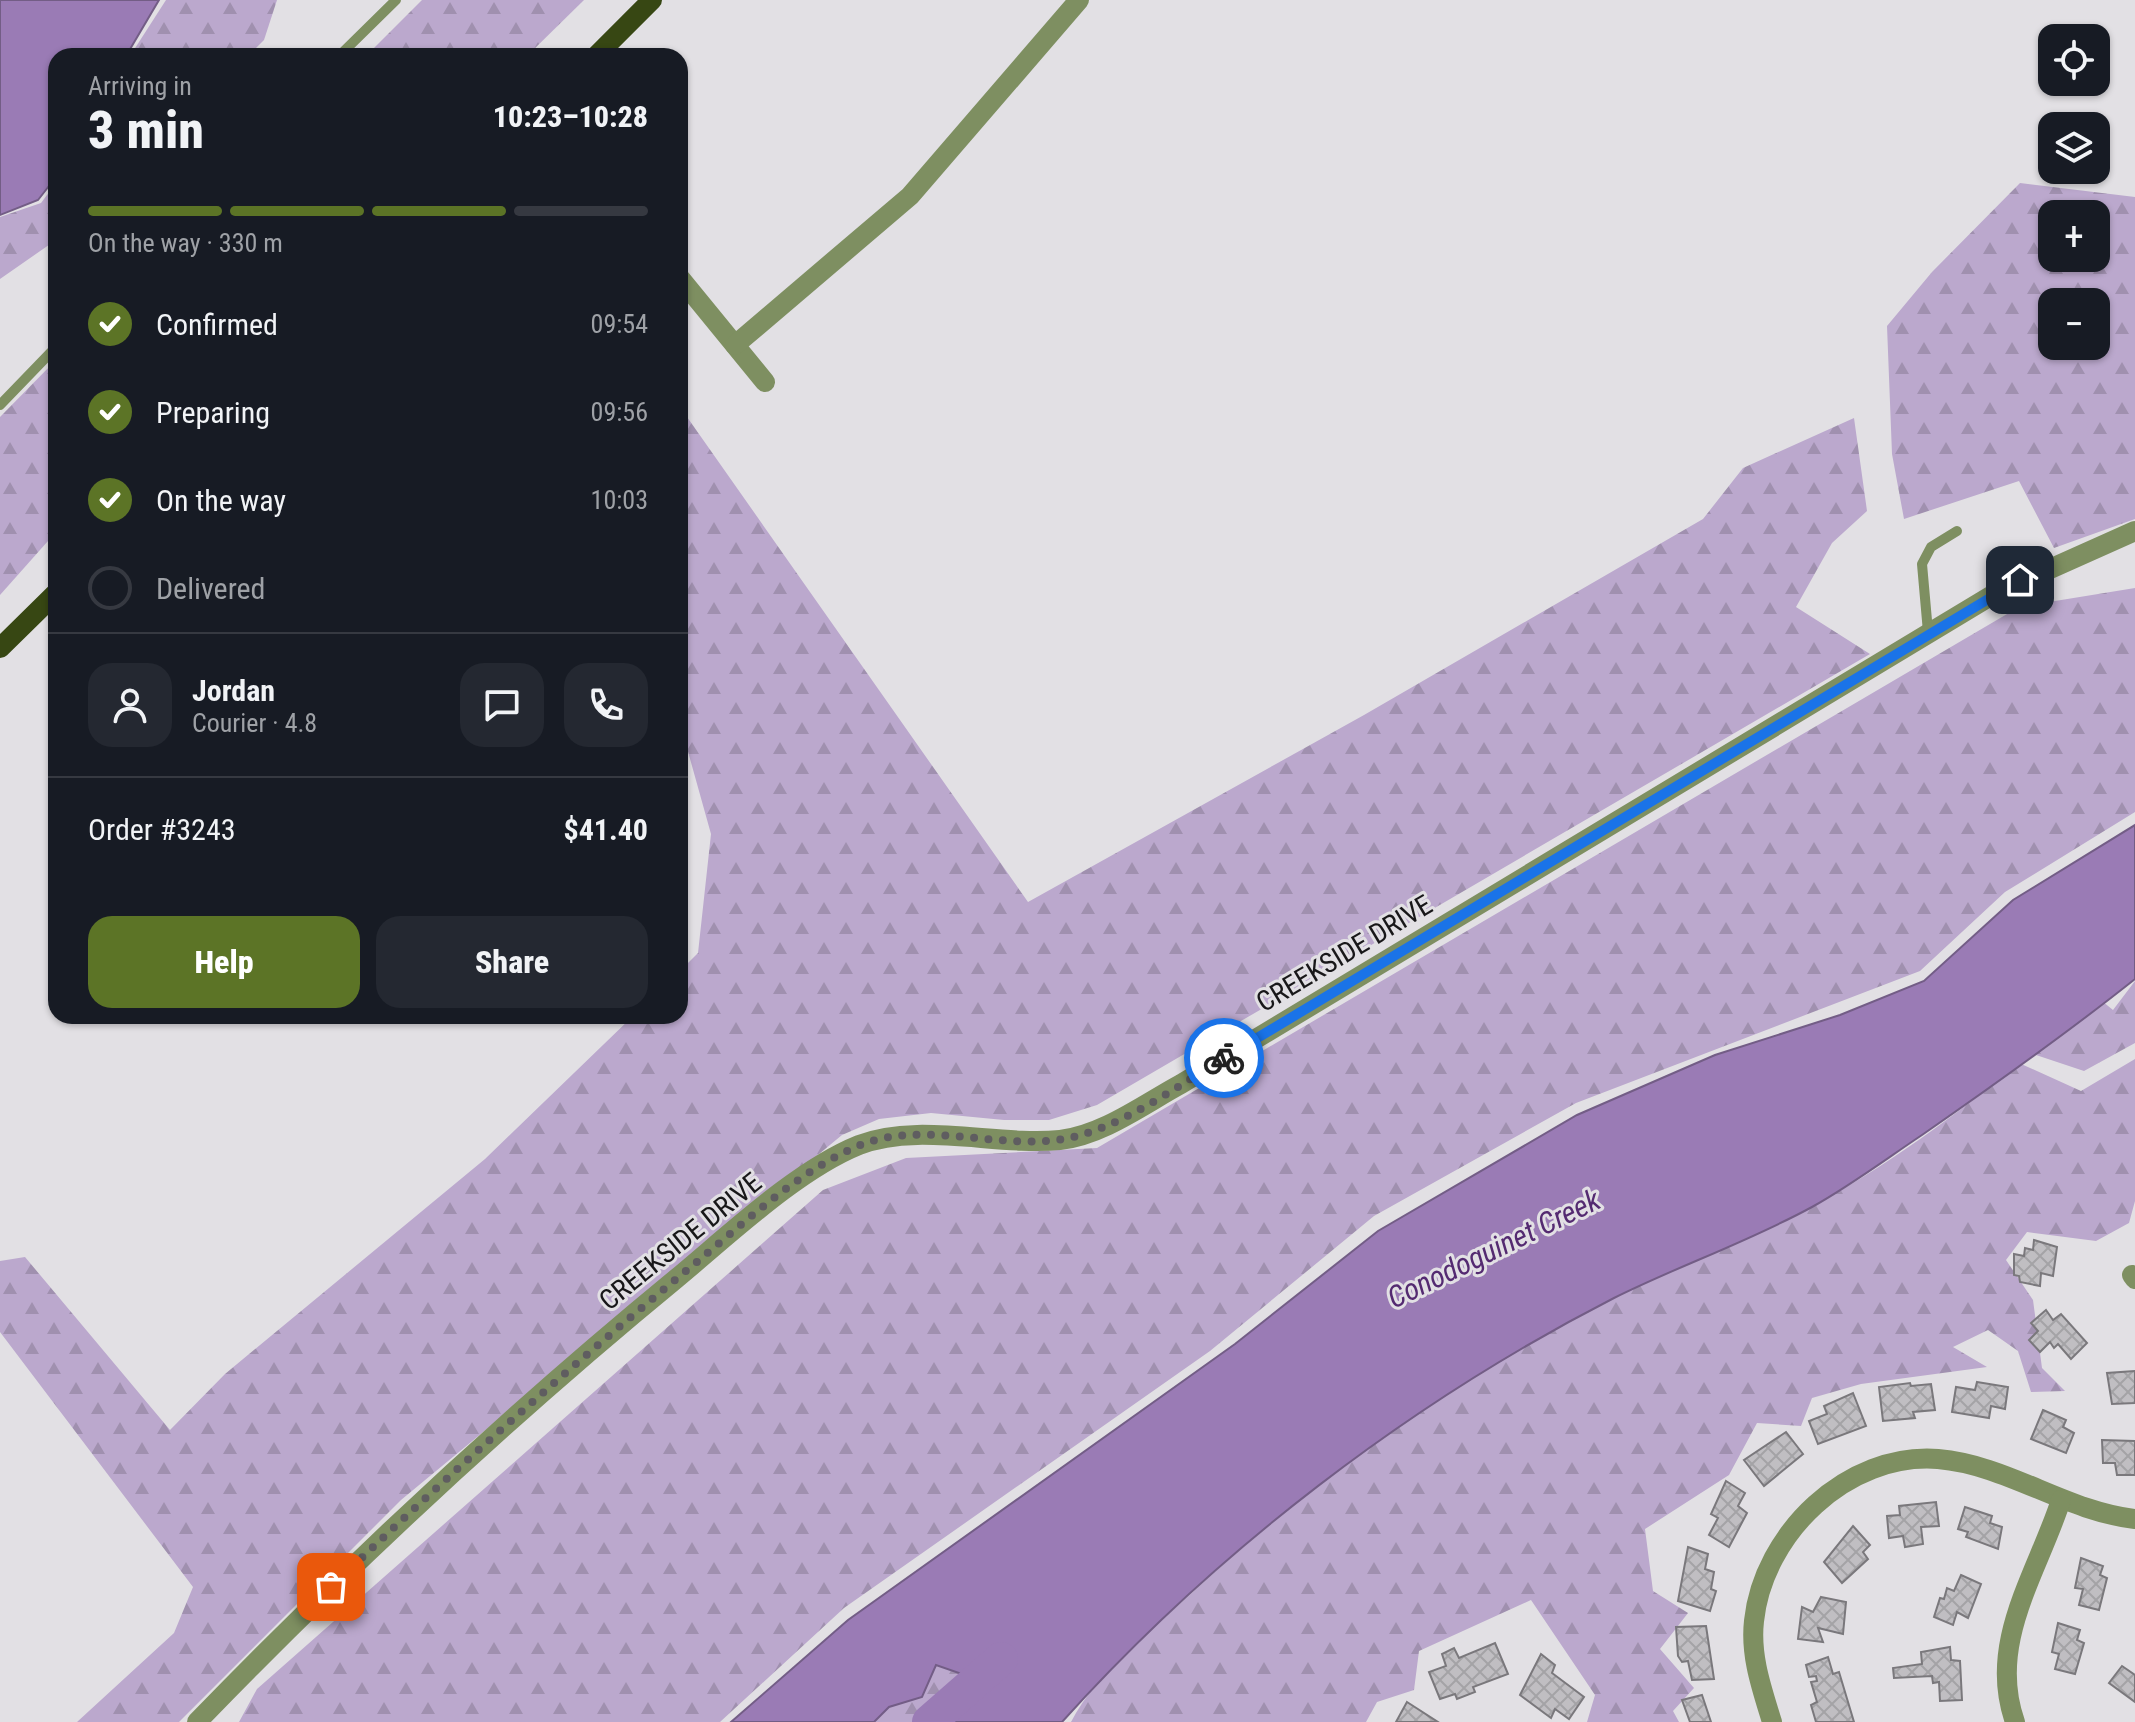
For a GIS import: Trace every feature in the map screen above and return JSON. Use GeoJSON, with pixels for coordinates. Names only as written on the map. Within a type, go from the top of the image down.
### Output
{"type":"FeatureCollection","features":[{"type":"Feature","properties":{"kind":"main road"},"geometry":{"type":"LineString","coordinates":[[604,48],[652,0]]}},
{"type":"Feature","properties":{"kind":"main road"},"geometry":{"type":"LineString","coordinates":[[0,648],[48,601]]}},
{"type":"Feature","properties":{"kind":"street"},"geometry":{"type":"LineString","coordinates":[[735,345],[910,196],[1079,0]]}},
{"type":"Feature","properties":{"kind":"street"},"geometry":{"type":"LineString","coordinates":[[688,288],[765,382]]}},
{"type":"Feature","properties":{"kind":"street","name":"CREEKSIDE DRIVE"},"geometry":{"type":"LineString","coordinates":[[197,1722],[475,1450],[757,1212],[844,1153],[882,1139],[919,1136],[1003,1142],[1064,1139],[1109,1124],[1181,1084],[1928,632],[2020,580],[2135,531]]}},
{"type":"Feature","properties":{"kind":"street"},"geometry":{"type":"LineString","coordinates":[[1772,1722],[1755,1656],[1754,1620],[1758,1598],[1779,1547],[1807,1512],[1829,1493],[1876,1469],[1900,1462],[1938,1459],[1989,1469],[2087,1510],[2135,1519]]}},
{"type":"Feature","properties":{"kind":"street"},"geometry":{"type":"LineString","coordinates":[[2015,1722],[2005,1678],[2011,1627],[2061,1500]]}},
{"type":"Feature","properties":{"kind":"lane"},"geometry":{"type":"LineString","coordinates":[[347,48],[396,0]]}},
{"type":"Feature","properties":{"kind":"lane"},"geometry":{"type":"LineString","coordinates":[[0,405],[48,355]]}},
{"type":"Feature","properties":{"kind":"lane"},"geometry":{"type":"LineString","coordinates":[[1928,632],[1922,564],[1931,547],[1957,531]]}},
{"type":"Feature","properties":{"kind":"green space"},"geometry":{"type":"Polygon","coordinates":[[[166,0],[277,0],[264,40],[256,48],[135,48],[166,0]]]}},
{"type":"Feature","properties":{"kind":"green space"},"geometry":{"type":"Polygon","coordinates":[[[422,0],[584,0],[535,48],[374,48],[422,0]]]}},
{"type":"Feature","properties":{"kind":"green space"},"geometry":{"type":"Polygon","coordinates":[[[2020,183],[2135,197],[2135,519],[2054,548],[2019,481],[1904,519],[1892,454],[1887,326],[1932,272],[2020,183]]]}},
{"type":"Feature","properties":{"kind":"green space"},"geometry":{"type":"Polygon","coordinates":[[[48,194],[48,246],[0,279],[0,217],[41,203],[48,194]]]}},
{"type":"Feature","properties":{"kind":"green space"},"geometry":{"type":"Polygon","coordinates":[[[48,368],[48,541],[0,595],[0,417],[48,368]]]}},
{"type":"Feature","properties":{"kind":"green space"},"geometry":{"type":"Polygon","coordinates":[[[688,418],[1028,902],[1364,715],[1703,519],[1743,468],[1854,418],[1867,511],[1832,543],[1796,607],[1870,654],[1097,1105],[1049,1120],[1004,1120],[931,1113],[879,1119],[842,1135],[401,1500],[179,1722],[77,1722],[174,1633],[193,1587],[0,1332],[0,1261],[25,1257],[170,1430],[225,1374],[485,1159],[625,1024],[688,1024],[688,963],[698,953],[711,834],[688,752],[688,418]]]}},
{"type":"Feature","properties":{"kind":"green space"},"geometry":{"type":"Polygon","coordinates":[[[2135,588],[2135,812],[2005,892],[1920,971],[1576,1103],[1374,1216],[1210,1351],[844,1608],[720,1722],[239,1722],[257,1689],[823,1190],[906,1158],[1097,1148],[2019,607],[2135,588]]]}},
{"type":"Feature","properties":{"kind":"green space"},"geometry":{"type":"Polygon","coordinates":[[[2135,981],[2135,1043],[2084,1071],[2036,1055],[2048,1033],[2097,997],[2113,1010],[2135,981]]]}},
{"type":"Feature","properties":{"kind":"green space"},"geometry":{"type":"Polygon","coordinates":[[[2135,1059],[2135,1201],[2129,1223],[2096,1241],[2027,1232],[2006,1260],[2033,1300],[2042,1368],[2065,1391],[2031,1392],[2018,1351],[1988,1330],[1953,1347],[1987,1367],[1861,1384],[1812,1398],[1801,1426],[1757,1423],[1729,1475],[1645,1529],[1653,1591],[1688,1613],[1660,1649],[1694,1688],[1673,1711],[1679,1722],[1587,1722],[1595,1695],[1531,1600],[1419,1651],[1414,1690],[1377,1702],[1366,1722],[1071,1722],[1111,1668],[1241,1549],[1342,1468],[1448,1394],[1614,1298],[1787,1220],[1838,1192],[1918,1140],[2019,1063],[2081,1091],[2135,1059]]]}},
{"type":"Feature","properties":{"kind":"green space"},"geometry":{"type":"Polygon","coordinates":[[[936,1665],[962,1674],[970,1696],[944,1722],[874,1722],[889,1707],[922,1697],[936,1665]]]}},
{"type":"Feature","properties":{"kind":"water"},"geometry":{"type":"Polygon","coordinates":[[[0,0],[159,0],[131,48],[48,48],[48,187],[38,200],[0,215],[0,0]]]}},
{"type":"Feature","properties":{"kind":"water"},"geometry":{"type":"Polygon","coordinates":[[[2135,825],[2135,979],[2003,1078],[1826,1199],[1788,1220],[1614,1298],[1538,1339],[1390,1433],[1318,1486],[1184,1599],[1121,1659],[1062,1722],[944,1722],[970,1696],[962,1674],[936,1665],[922,1697],[889,1707],[874,1722],[731,1722],[848,1620],[1235,1344],[1378,1231],[1577,1115],[1715,1055],[1840,1015],[1924,981],[2013,900],[2135,825]]]}},
{"type":"Feature","properties":{"kind":"building"},"geometry":{"type":"Polygon","coordinates":[[[2034,1240],[2057,1247],[2053,1276],[2041,1273],[2040,1286],[2020,1282],[2019,1276],[2014,1275],[2014,1254],[2024,1256],[2025,1248],[2033,1250],[2034,1240]]]}},
{"type":"Feature","properties":{"kind":"building"},"geometry":{"type":"Polygon","coordinates":[[[2046,1310],[2053,1320],[2061,1314],[2087,1343],[2071,1359],[2058,1344],[2054,1348],[2050,1342],[2040,1352],[2029,1340],[2038,1331],[2031,1323],[2046,1310]]]}},
{"type":"Feature","properties":{"kind":"building"},"geometry":{"type":"Polygon","coordinates":[[[2135,1371],[2135,1403],[2112,1404],[2107,1373],[2135,1371]]]}},
{"type":"Feature","properties":{"kind":"building"},"geometry":{"type":"Polygon","coordinates":[[[1977,1382],[2008,1387],[2005,1409],[1991,1406],[1989,1418],[1952,1412],[1956,1387],[1975,1390],[1977,1382]]]}},
{"type":"Feature","properties":{"kind":"building"},"geometry":{"type":"Polygon","coordinates":[[[1910,1383],[1911,1386],[1931,1384],[1935,1410],[1913,1412],[1915,1418],[1883,1421],[1879,1387],[1910,1383]]]}},
{"type":"Feature","properties":{"kind":"building"},"geometry":{"type":"Polygon","coordinates":[[[1853,1393],[1866,1426],[1818,1444],[1809,1421],[1827,1414],[1824,1406],[1853,1393]]]}},
{"type":"Feature","properties":{"kind":"building"},"geometry":{"type":"Polygon","coordinates":[[[2043,1410],[2066,1420],[2063,1427],[2074,1433],[2066,1453],[2031,1439],[2043,1410]]]}},
{"type":"Feature","properties":{"kind":"building"},"geometry":{"type":"Polygon","coordinates":[[[1786,1432],[1803,1454],[1764,1486],[1744,1460],[1786,1432]]]}},
{"type":"Feature","properties":{"kind":"building"},"geometry":{"type":"Polygon","coordinates":[[[2102,1440],[2135,1441],[2135,1475],[2117,1475],[2115,1463],[2103,1463],[2102,1440]]]}},
{"type":"Feature","properties":{"kind":"building"},"geometry":{"type":"Polygon","coordinates":[[[1726,1481],[1745,1493],[1738,1506],[1747,1513],[1729,1547],[1709,1535],[1718,1518],[1711,1514],[1726,1481]]]}},
{"type":"Feature","properties":{"kind":"building"},"geometry":{"type":"Polygon","coordinates":[[[1936,1502],[1939,1526],[1921,1527],[1923,1544],[1905,1547],[1903,1536],[1889,1538],[1887,1516],[1900,1515],[1899,1506],[1936,1502]]]}},
{"type":"Feature","properties":{"kind":"building"},"geometry":{"type":"Polygon","coordinates":[[[1965,1507],[1992,1516],[1990,1523],[2002,1527],[1998,1549],[1966,1537],[1968,1532],[1958,1529],[1965,1507]]]}},
{"type":"Feature","properties":{"kind":"building"},"geometry":{"type":"Polygon","coordinates":[[[1853,1526],[1870,1545],[1863,1552],[1868,1559],[1842,1583],[1824,1562],[1853,1526]]]}},
{"type":"Feature","properties":{"kind":"building"},"geometry":{"type":"Polygon","coordinates":[[[1688,1547],[1708,1554],[1705,1569],[1714,1572],[1711,1589],[1716,1591],[1710,1611],[1678,1601],[1688,1547]]]}},
{"type":"Feature","properties":{"kind":"building"},"geometry":{"type":"Polygon","coordinates":[[[2081,1558],[2103,1566],[2100,1575],[2107,1578],[2099,1610],[2079,1605],[2083,1589],[2075,1588],[2081,1558]]]}},
{"type":"Feature","properties":{"kind":"building"},"geometry":{"type":"Polygon","coordinates":[[[1961,1575],[1981,1584],[1968,1618],[1957,1612],[1953,1625],[1934,1617],[1940,1598],[1944,1599],[1947,1588],[1954,1591],[1961,1575]]]}},
{"type":"Feature","properties":{"kind":"building"},"geometry":{"type":"Polygon","coordinates":[[[1821,1597],[1846,1602],[1843,1634],[1818,1628],[1823,1642],[1798,1639],[1802,1607],[1813,1612],[1821,1597]]]}},
{"type":"Feature","properties":{"kind":"building"},"geometry":{"type":"Polygon","coordinates":[[[2058,1623],[2080,1630],[2077,1640],[2084,1643],[2075,1674],[2055,1669],[2059,1654],[2052,1652],[2058,1623]]]}},
{"type":"Feature","properties":{"kind":"building"},"geometry":{"type":"Polygon","coordinates":[[[1706,1626],[1714,1679],[1692,1680],[1688,1661],[1682,1662],[1678,1656],[1676,1627],[1706,1626]]]}},
{"type":"Feature","properties":{"kind":"building"},"geometry":{"type":"Polygon","coordinates":[[[1495,1643],[1508,1674],[1473,1687],[1475,1692],[1457,1699],[1455,1694],[1440,1699],[1429,1672],[1446,1666],[1442,1654],[1454,1648],[1459,1658],[1495,1643]]]}},
{"type":"Feature","properties":{"kind":"building"},"geometry":{"type":"Polygon","coordinates":[[[1950,1647],[1951,1660],[1960,1661],[1962,1700],[1940,1701],[1939,1682],[1933,1683],[1932,1676],[1894,1678],[1893,1668],[1922,1664],[1921,1652],[1950,1647]]]}},
{"type":"Feature","properties":{"kind":"building"},"geometry":{"type":"Polygon","coordinates":[[[1541,1654],[1555,1665],[1552,1673],[1584,1697],[1569,1719],[1555,1709],[1551,1718],[1520,1695],[1541,1654]]]}},
{"type":"Feature","properties":{"kind":"building"},"geometry":{"type":"Polygon","coordinates":[[[1828,1657],[1833,1674],[1839,1672],[1854,1722],[1816,1722],[1811,1705],[1817,1702],[1811,1682],[1817,1681],[1816,1676],[1809,1677],[1806,1665],[1828,1657]]]}},
{"type":"Feature","properties":{"kind":"building"},"geometry":{"type":"Polygon","coordinates":[[[2122,1666],[2135,1675],[2135,1702],[2109,1683],[2122,1666]]]}},
{"type":"Feature","properties":{"kind":"building"},"geometry":{"type":"Polygon","coordinates":[[[1702,1695],[1711,1722],[1690,1722],[1682,1700],[1702,1695]]]}},
{"type":"Feature","properties":{"kind":"building"},"geometry":{"type":"Polygon","coordinates":[[[1407,1702],[1438,1722],[1396,1722],[1407,1702]]]}},
{"type":"Feature","properties":{"kind":"waterway","name":"Conodoguinet Creek"},"geometry":{"type":"LineString","coordinates":[[929,1722],[1001,1659]]}},
{"type":"Feature","properties":{"kind":"way so far"},"geometry":{"type":"LineString","coordinates":[[331,1587],[463,1461],[582,1356],[757,1212],[844,1153],[882,1139],[919,1136],[1003,1142],[1064,1139],[1109,1124],[1224,1058]]}},
{"type":"Feature","properties":{"kind":"route"},"geometry":{"type":"LineString","coordinates":[[1224,1058],[1928,632],[2020,580]]}}]}
